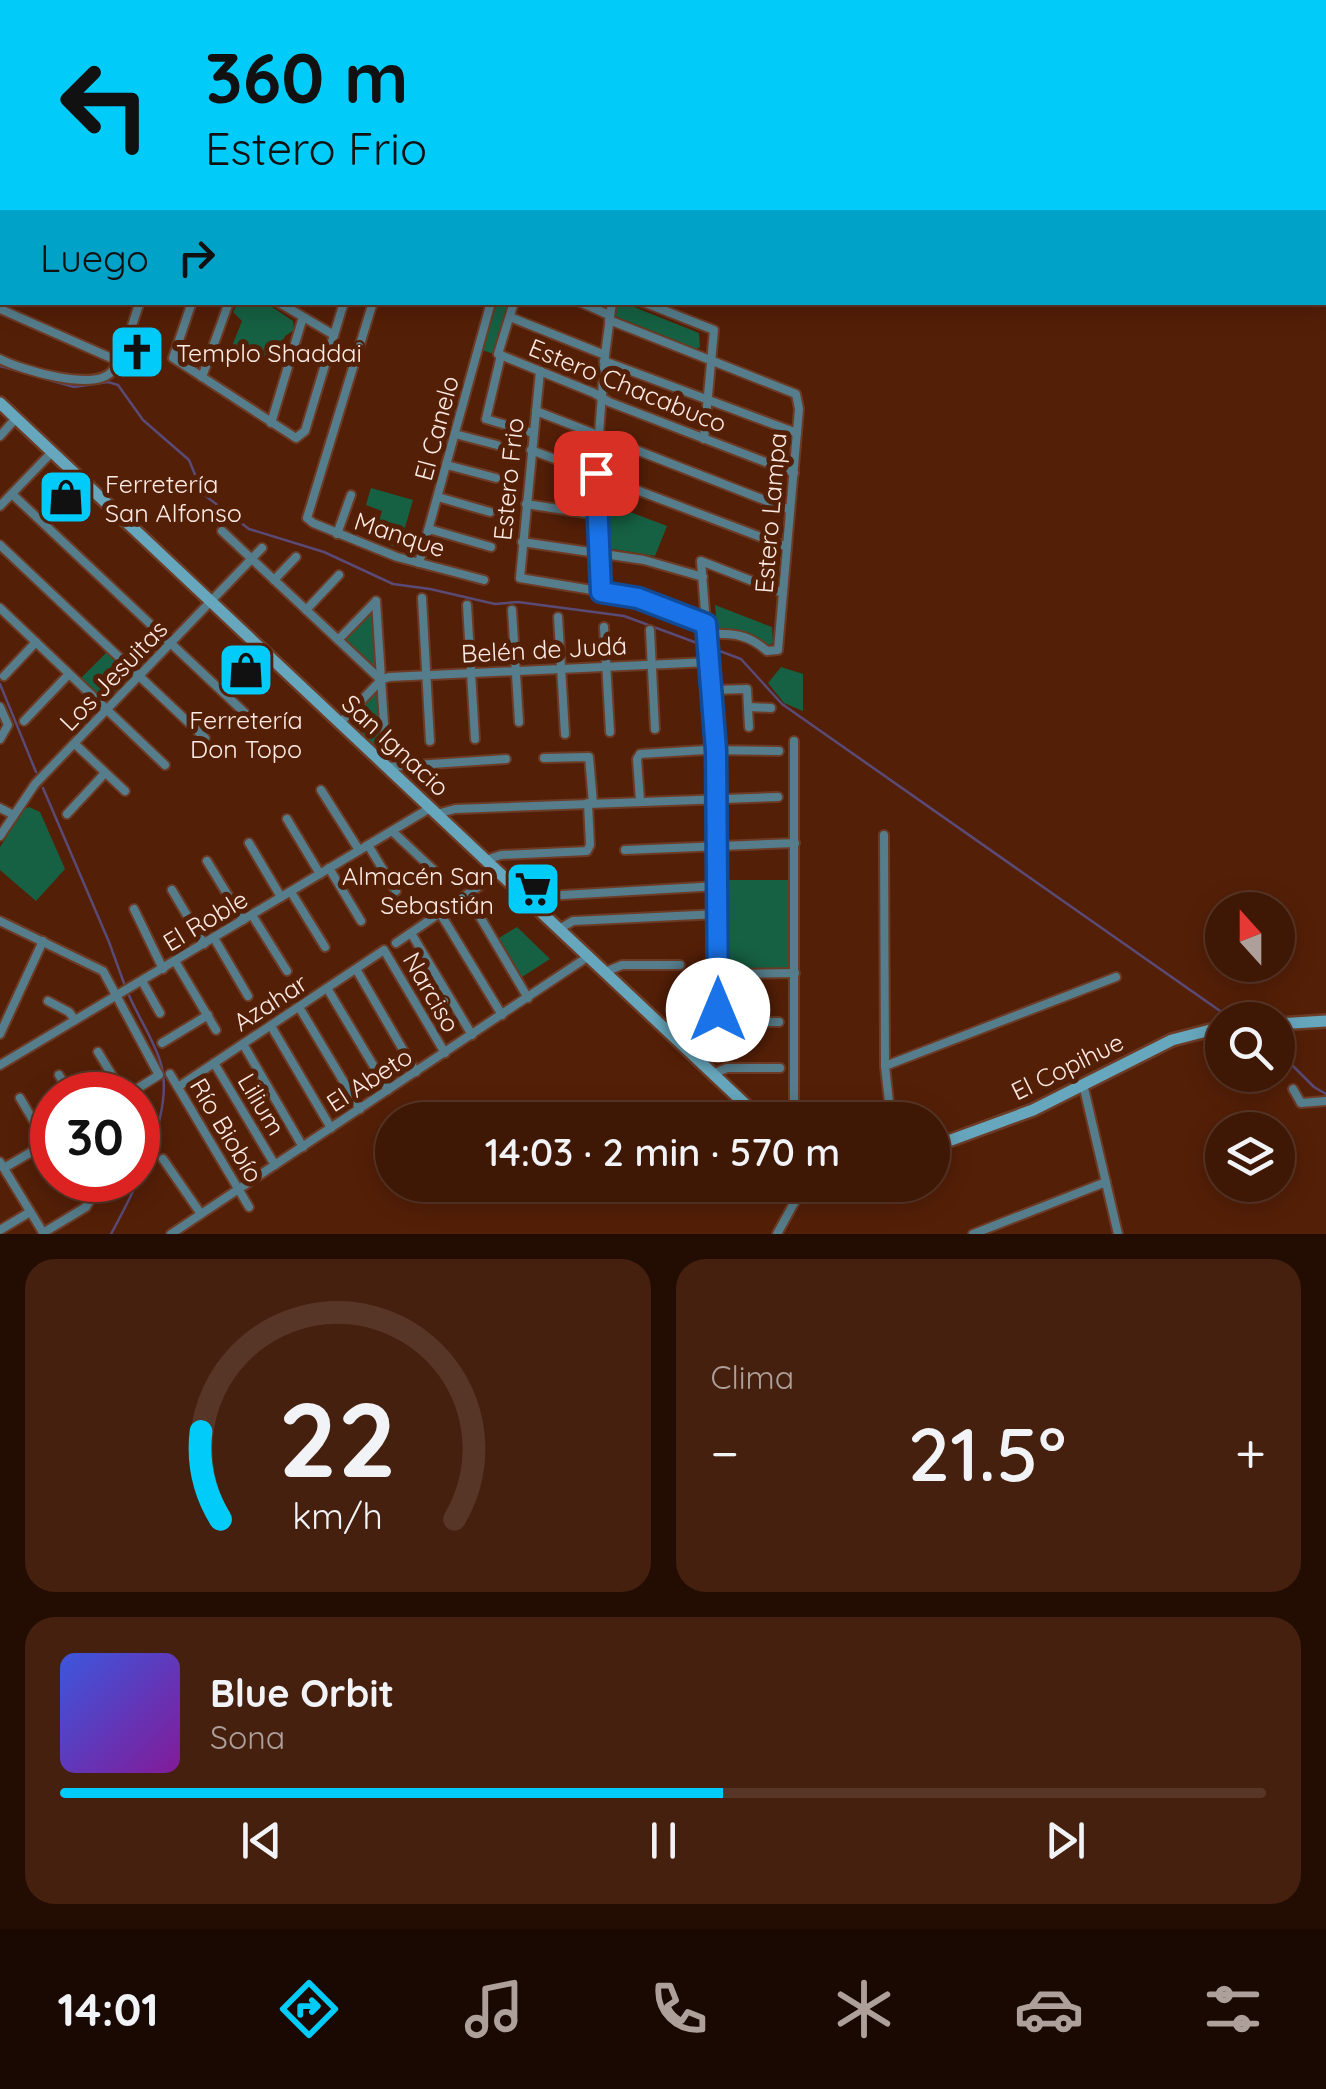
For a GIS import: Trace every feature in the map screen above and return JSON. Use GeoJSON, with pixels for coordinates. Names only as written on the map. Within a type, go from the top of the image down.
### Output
{"type":"FeatureCollection","features":[{"type":"Feature","properties":{"kind":"main road","name":"San Ignacio"},"geometry":{"type":"LineString","coordinates":[[0,403],[743,1102]]}},
{"type":"Feature","properties":{"kind":"main road"},"geometry":{"type":"LineString","coordinates":[[1295,1023],[1326,1021]]}},
{"type":"Feature","properties":{"kind":"main road","name":"El Copihue"},"geometry":{"type":"LineString","coordinates":[[950,1141],[1016,1117],[1172,1040],[1205,1032]]}},
{"type":"Feature","properties":{"kind":"street"},"geometry":{"type":"LineString","coordinates":[[0,359],[16,367],[72,379],[101,380],[112,372],[139,305]]}},
{"type":"Feature","properties":{"kind":"street"},"geometry":{"type":"LineString","coordinates":[[191,305],[172,356],[298,437],[305,431],[343,305]]}},
{"type":"Feature","properties":{"kind":"street"},"geometry":{"type":"LineString","coordinates":[[202,376],[228,305]]}},
{"type":"Feature","properties":{"kind":"street"},"geometry":{"type":"LineString","coordinates":[[283,305],[334,335]]}},
{"type":"Feature","properties":{"kind":"street","name":"Manque"},"geometry":{"type":"LineString","coordinates":[[372,305],[307,518],[338,534],[419,563],[484,580]]}},
{"type":"Feature","properties":{"kind":"street","name":"El Canelo"},"geometry":{"type":"LineString","coordinates":[[419,563],[491,305]]}},
{"type":"Feature","properties":{"kind":"street","name":"Estero Chacabuco"},"geometry":{"type":"LineString","coordinates":[[513,305],[498,354],[501,356],[794,472]]}},
{"type":"Feature","properties":{"kind":"street"},"geometry":{"type":"LineString","coordinates":[[586,305],[711,360]]}},
{"type":"Feature","properties":{"kind":"street"},"geometry":{"type":"LineString","coordinates":[[601,592],[596,473],[611,305]]}},
{"type":"Feature","properties":{"kind":"street"},"geometry":{"type":"LineString","coordinates":[[652,305],[714,330],[704,439]]}},
{"type":"Feature","properties":{"kind":"street"},"geometry":{"type":"LineString","coordinates":[[0,309],[118,360]]}},
{"type":"Feature","properties":{"kind":"street"},"geometry":{"type":"LineString","coordinates":[[271,423],[303,317]]}},
{"type":"Feature","properties":{"kind":"street"},"geometry":{"type":"LineString","coordinates":[[510,317],[797,433]]}},
{"type":"Feature","properties":{"kind":"street"},"geometry":{"type":"LineString","coordinates":[[501,356],[486,419],[533,434]]}},
{"type":"Feature","properties":{"kind":"street","name":"Estero Lampa"},"geometry":{"type":"LineString","coordinates":[[706,629],[739,634],[767,651],[776,652],[799,409],[796,394],[711,360]]}},
{"type":"Feature","properties":{"kind":"street","name":"Estero Frio"},"geometry":{"type":"LineString","coordinates":[[540,371],[520,578],[638,598],[706,629]]}},
{"type":"Feature","properties":{"kind":"street"},"geometry":{"type":"LineString","coordinates":[[536,410],[790,510]]}},
{"type":"Feature","properties":{"kind":"street"},"geometry":{"type":"LineString","coordinates":[[0,436],[16,418]]}},
{"type":"Feature","properties":{"kind":"street"},"geometry":{"type":"LineString","coordinates":[[455,434],[497,445]]}},
{"type":"Feature","properties":{"kind":"street"},"geometry":{"type":"LineString","coordinates":[[532,450],[787,546]]}},
{"type":"Feature","properties":{"kind":"street"},"geometry":{"type":"LineString","coordinates":[[0,506],[52,452]]}},
{"type":"Feature","properties":{"kind":"street"},"geometry":{"type":"LineString","coordinates":[[447,464],[496,478]]}},
{"type":"Feature","properties":{"kind":"street"},"geometry":{"type":"LineString","coordinates":[[12,494],[246,714]]}},
{"type":"Feature","properties":{"kind":"street"},"geometry":{"type":"LineString","coordinates":[[338,534],[351,495]]}},
{"type":"Feature","properties":{"kind":"street"},"geometry":{"type":"LineString","coordinates":[[438,497],[490,512]]}},
{"type":"Feature","properties":{"kind":"street"},"geometry":{"type":"LineString","coordinates":[[526,504],[597,515]]}},
{"type":"Feature","properties":{"kind":"street"},"geometry":{"type":"LineString","coordinates":[[429,529],[491,547]]}},
{"type":"Feature","properties":{"kind":"street"},"geometry":{"type":"LineString","coordinates":[[222,531],[381,680]]}},
{"type":"Feature","properties":{"kind":"street"},"geometry":{"type":"LineString","coordinates":[[522,542],[644,560],[703,577]]}},
{"type":"Feature","properties":{"kind":"street"},"geometry":{"type":"LineString","coordinates":[[0,545],[204,738]]}},
{"type":"Feature","properties":{"kind":"street","name":"Los Jesuitas"},"geometry":{"type":"LineString","coordinates":[[0,836],[36,784],[262,548]]}},
{"type":"Feature","properties":{"kind":"street"},"geometry":{"type":"LineString","coordinates":[[274,580],[296,557]]}},
{"type":"Feature","properties":{"kind":"street"},"geometry":{"type":"LineString","coordinates":[[692,1054],[716,1022],[718,974],[716,750],[702,561],[783,593]]}},
{"type":"Feature","properties":{"kind":"street"},"geometry":{"type":"LineString","coordinates":[[306,610],[339,575]]}},
{"type":"Feature","properties":{"kind":"street"},"geometry":{"type":"LineString","coordinates":[[422,598],[430,741]]}},
{"type":"Feature","properties":{"kind":"street"},"geometry":{"type":"LineString","coordinates":[[338,640],[376,601],[385,740]]}},
{"type":"Feature","properties":{"kind":"street"},"geometry":{"type":"LineString","coordinates":[[467,606],[475,739]]}},
{"type":"Feature","properties":{"kind":"street"},"geometry":{"type":"LineString","coordinates":[[0,608],[165,765]]}},
{"type":"Feature","properties":{"kind":"street"},"geometry":{"type":"LineString","coordinates":[[512,610],[520,722]]}},
{"type":"Feature","properties":{"kind":"street"},"geometry":{"type":"LineString","coordinates":[[558,617],[566,734]]}},
{"type":"Feature","properties":{"kind":"street"},"geometry":{"type":"LineString","coordinates":[[604,627],[610,732]]}},
{"type":"Feature","properties":{"kind":"street"},"geometry":{"type":"LineString","coordinates":[[650,630],[655,729]]}},
{"type":"Feature","properties":{"kind":"street"},"geometry":{"type":"LineString","coordinates":[[4,676],[36,642]]}},
{"type":"Feature","properties":{"kind":"street","name":"Belén de Judá"},"geometry":{"type":"LineString","coordinates":[[381,680],[389,676],[709,662]]}},
{"type":"Feature","properties":{"kind":"street"},"geometry":{"type":"LineString","coordinates":[[24,721],[69,674]]}},
{"type":"Feature","properties":{"kind":"street"},"geometry":{"type":"LineString","coordinates":[[340,723],[381,680]]}},
{"type":"Feature","properties":{"kind":"street"},"geometry":{"type":"LineString","coordinates":[[712,690],[747,690],[749,727]]}},
{"type":"Feature","properties":{"kind":"street"},"geometry":{"type":"LineString","coordinates":[[0,707],[8,725],[0,739]]}},
{"type":"Feature","properties":{"kind":"street"},"geometry":{"type":"LineString","coordinates":[[749,708],[770,708]]}},
{"type":"Feature","properties":{"kind":"street"},"geometry":{"type":"LineString","coordinates":[[794,740],[794,1102]]}},
{"type":"Feature","properties":{"kind":"street"},"geometry":{"type":"LineString","coordinates":[[74,744],[125,792]]}},
{"type":"Feature","properties":{"kind":"street"},"geometry":{"type":"LineString","coordinates":[[640,800],[638,756],[716,750],[780,751]]}},
{"type":"Feature","properties":{"kind":"street"},"geometry":{"type":"LineString","coordinates":[[486,860],[590,848],[589,757],[544,758]]}},
{"type":"Feature","properties":{"kind":"street"},"geometry":{"type":"LineString","coordinates":[[386,767],[506,759]]}},
{"type":"Feature","properties":{"kind":"street"},"geometry":{"type":"LineString","coordinates":[[68,814],[106,773]]}},
{"type":"Feature","properties":{"kind":"street"},"geometry":{"type":"LineString","coordinates":[[322,790],[359,850]]}},
{"type":"Feature","properties":{"kind":"street"},"geometry":{"type":"LineString","coordinates":[[434,811],[778,797]]}},
{"type":"Feature","properties":{"kind":"street"},"geometry":{"type":"LineString","coordinates":[[0,808],[14,815]]}},
{"type":"Feature","properties":{"kind":"street","name":"El Roble"},"geometry":{"type":"LineString","coordinates":[[0,1065],[392,830],[434,811]]}},
{"type":"Feature","properties":{"kind":"street"},"geometry":{"type":"LineString","coordinates":[[287,819],[320,874]]}},
{"type":"Feature","properties":{"kind":"street"},"geometry":{"type":"LineString","coordinates":[[392,830],[440,876]]}},
{"type":"Feature","properties":{"kind":"street"},"geometry":{"type":"LineString","coordinates":[[884,835],[888,1102]]}},
{"type":"Feature","properties":{"kind":"street"},"geometry":{"type":"LineString","coordinates":[[249,843],[281,897]]}},
{"type":"Feature","properties":{"kind":"street"},"geometry":{"type":"LineString","coordinates":[[625,850],[795,843]]}},
{"type":"Feature","properties":{"kind":"street"},"geometry":{"type":"LineString","coordinates":[[368,845],[396,891]]}},
{"type":"Feature","properties":{"kind":"street"},"geometry":{"type":"LineString","coordinates":[[208,861],[243,920]]}},
{"type":"Feature","properties":{"kind":"street"},"geometry":{"type":"LineString","coordinates":[[329,868],[361,922]]}},
{"type":"Feature","properties":{"kind":"street"},"geometry":{"type":"LineString","coordinates":[[396,943],[500,872]]}},
{"type":"Feature","properties":{"kind":"street"},"geometry":{"type":"LineString","coordinates":[[526,897],[718,886]]}},
{"type":"Feature","properties":{"kind":"street"},"geometry":{"type":"LineString","coordinates":[[172,890],[204,944]]}},
{"type":"Feature","properties":{"kind":"street"},"geometry":{"type":"LineString","coordinates":[[291,892],[324,948]]}},
{"type":"Feature","properties":{"kind":"street"},"geometry":{"type":"LineString","coordinates":[[467,895],[528,998]]}},
{"type":"Feature","properties":{"kind":"street"},"geometry":{"type":"LineString","coordinates":[[134,909],[163,968]]}},
{"type":"Feature","properties":{"kind":"street"},"geometry":{"type":"LineString","coordinates":[[440,913],[502,1015]]}},
{"type":"Feature","properties":{"kind":"street"},"geometry":{"type":"LineString","coordinates":[[559,929],[573,921],[718,914]]}},
{"type":"Feature","properties":{"kind":"street"},"geometry":{"type":"LineString","coordinates":[[252,915],[287,972]]}},
{"type":"Feature","properties":{"kind":"street"},"geometry":{"type":"LineString","coordinates":[[1,924],[102,971],[124,992],[158,1072]]}},
{"type":"Feature","properties":{"kind":"street"},"geometry":{"type":"LineString","coordinates":[[411,933],[472,1035]]}},
{"type":"Feature","properties":{"kind":"street"},"geometry":{"type":"LineString","coordinates":[[214,938],[248,996]]}},
{"type":"Feature","properties":{"kind":"street"},"geometry":{"type":"LineString","coordinates":[[0,1034],[42,942]]}},
{"type":"Feature","properties":{"kind":"street","name":"Azahar"},"geometry":{"type":"LineString","coordinates":[[178,1087],[384,950]]}},
{"type":"Feature","properties":{"kind":"street","name":"Narciso"},"geometry":{"type":"LineString","coordinates":[[384,950],[445,1053]]}},
{"type":"Feature","properties":{"kind":"street","name":"El Abeto"},"geometry":{"type":"LineString","coordinates":[[171,1234],[589,956]]}},
{"type":"Feature","properties":{"kind":"street"},"geometry":{"type":"LineString","coordinates":[[175,961],[216,1030]]}},
{"type":"Feature","properties":{"kind":"street"},"geometry":{"type":"LineString","coordinates":[[605,972],[622,965],[680,964]]}},
{"type":"Feature","properties":{"kind":"street"},"geometry":{"type":"LineString","coordinates":[[356,969],[416,1072]]}},
{"type":"Feature","properties":{"kind":"street"},"geometry":{"type":"LineString","coordinates":[[718,974],[795,974]]}},
{"type":"Feature","properties":{"kind":"street"},"geometry":{"type":"LineString","coordinates":[[885,1066],[1116,977]]}},
{"type":"Feature","properties":{"kind":"street"},"geometry":{"type":"LineString","coordinates":[[142,981],[160,1012]]}},
{"type":"Feature","properties":{"kind":"street"},"geometry":{"type":"LineString","coordinates":[[327,988],[388,1090]]}},
{"type":"Feature","properties":{"kind":"street"},"geometry":{"type":"LineString","coordinates":[[666,1029],[681,1012],[682,997]]}},
{"type":"Feature","properties":{"kind":"street"},"geometry":{"type":"LineString","coordinates":[[48,1001],[76,1020]]}},
{"type":"Feature","properties":{"kind":"street"},"geometry":{"type":"LineString","coordinates":[[299,1007],[360,1109]]}},
{"type":"Feature","properties":{"kind":"street"},"geometry":{"type":"LineString","coordinates":[[162,1043],[208,1015]]}},
{"type":"Feature","properties":{"kind":"street"},"geometry":{"type":"LineString","coordinates":[[716,1022],[778,1022]]}},
{"type":"Feature","properties":{"kind":"street"},"geometry":{"type":"LineString","coordinates":[[270,1026],[332,1128]]}},
{"type":"Feature","properties":{"kind":"street"},"geometry":{"type":"LineString","coordinates":[[243,1044],[303,1147]]}},
{"type":"Feature","properties":{"kind":"street"},"geometry":{"type":"LineString","coordinates":[[98,1052],[111,1072]]}},
{"type":"Feature","properties":{"kind":"street","name":"Lilium"},"geometry":{"type":"LineString","coordinates":[[214,1063],[276,1165]]}},
{"type":"Feature","properties":{"kind":"street"},"geometry":{"type":"LineString","coordinates":[[714,1074],[726,1068],[780,1068]]}},
{"type":"Feature","properties":{"kind":"street","name":"Río Biobío"},"geometry":{"type":"LineString","coordinates":[[170,1074],[249,1206]]}},
{"type":"Feature","properties":{"kind":"street"},"geometry":{"type":"LineString","coordinates":[[1082,1084],[1118,1234]]}},
{"type":"Feature","properties":{"kind":"street"},"geometry":{"type":"LineString","coordinates":[[1295,1092],[1301,1103],[1326,1102]]}},
{"type":"Feature","properties":{"kind":"street"},"geometry":{"type":"LineString","coordinates":[[20,1098],[30,1113]]}},
{"type":"Feature","properties":{"kind":"street"},"geometry":{"type":"LineString","coordinates":[[30,1156],[3,1170],[43,1234],[89,1202]]}},
{"type":"Feature","properties":{"kind":"street"},"geometry":{"type":"LineString","coordinates":[[164,1159],[201,1214]]}},
{"type":"Feature","properties":{"kind":"street"},"geometry":{"type":"LineString","coordinates":[[973,1234],[1106,1182]]}},
{"type":"Feature","properties":{"kind":"street"},"geometry":{"type":"LineString","coordinates":[[778,1233],[795,1202]]}},
{"type":"Feature","properties":{"kind":"street"},"geometry":{"type":"LineString","coordinates":[[0,1230],[30,1212]]}},
{"type":"Feature","properties":{"kind":"green space"},"geometry":{"type":"Polygon","coordinates":[[[237,305],[269,305],[293,321],[294,330],[285,336],[275,362],[232,346],[242,321],[233,312],[237,305]]]}},
{"type":"Feature","properties":{"kind":"green space"},"geometry":{"type":"Polygon","coordinates":[[[495,305],[508,305],[494,354],[482,350],[495,305]]]}},
{"type":"Feature","properties":{"kind":"green space"},"geometry":{"type":"Polygon","coordinates":[[[618,305],[629,305],[699,333],[700,347],[697,349],[615,316],[618,305]]]}},
{"type":"Feature","properties":{"kind":"green space"},"geometry":{"type":"Polygon","coordinates":[[[371,488],[413,500],[399,548],[374,540],[382,511],[366,505],[371,488]]]}},
{"type":"Feature","properties":{"kind":"green space"},"geometry":{"type":"Polygon","coordinates":[[[601,501],[667,526],[655,556],[603,544],[601,501]]]}},
{"type":"Feature","properties":{"kind":"green space"},"geometry":{"type":"Polygon","coordinates":[[[715,605],[772,627],[773,643],[767,646],[750,633],[717,628],[715,605]]]}},
{"type":"Feature","properties":{"kind":"green space"},"geometry":{"type":"Polygon","coordinates":[[[375,608],[377,675],[342,642],[375,608]]]}},
{"type":"Feature","properties":{"kind":"green space"},"geometry":{"type":"Polygon","coordinates":[[[107,652],[131,675],[104,702],[81,678],[107,652]]]}},
{"type":"Feature","properties":{"kind":"green space"},"geometry":{"type":"Polygon","coordinates":[[[781,667],[803,674],[803,711],[784,703],[768,683],[781,667]]]}},
{"type":"Feature","properties":{"kind":"green space"},"geometry":{"type":"Polygon","coordinates":[[[379,690],[386,740],[376,751],[347,723],[379,690]]]}},
{"type":"Feature","properties":{"kind":"green space"},"geometry":{"type":"Polygon","coordinates":[[[29,807],[40,812],[65,869],[36,901],[0,870],[0,847],[29,807]]]}},
{"type":"Feature","properties":{"kind":"green space"},"geometry":{"type":"Polygon","coordinates":[[[722,880],[789,880],[790,968],[723,969],[722,880]]]}},
{"type":"Feature","properties":{"kind":"green space"},"geometry":{"type":"Polygon","coordinates":[[[517,927],[550,959],[522,977],[499,938],[517,927]]]}},
{"type":"Feature","properties":{"kind":"waterway"},"geometry":{"type":"LineString","coordinates":[[0,366],[74,387],[108,382],[118,385],[143,420],[189,460],[203,494],[249,529],[324,552],[393,584],[495,604],[518,602],[624,616],[697,643]]}},
{"type":"Feature","properties":{"kind":"waterway"},"geometry":{"type":"LineString","coordinates":[[717,650],[741,659],[782,704],[1207,1002]]}},
{"type":"Feature","properties":{"kind":"waterway"},"geometry":{"type":"LineString","coordinates":[[0,684],[36,772]]}},
{"type":"Feature","properties":{"kind":"waterway"},"geometry":{"type":"LineString","coordinates":[[43,788],[125,986]]}},
{"type":"Feature","properties":{"kind":"waterway"},"geometry":{"type":"LineString","coordinates":[[111,1234],[150,1152],[164,1084],[154,1046],[128,993]]}},
{"type":"Feature","properties":{"kind":"waterway"},"geometry":{"type":"LineString","coordinates":[[1295,1068],[1326,1094]]}},
{"type":"Feature","properties":{"kind":"place","name":"Templo Shaddai"},"geometry":{"type":"Point","coordinates":[137,352]}},
{"type":"Feature","properties":{"kind":"place","name":"Ferretería San Alfonso"},"geometry":{"type":"Point","coordinates":[66,497]}},
{"type":"Feature","properties":{"kind":"place","name":"Ferretería Don Topo"},"geometry":{"type":"Point","coordinates":[246,670]}},
{"type":"Feature","properties":{"kind":"place","name":"Almacén San Sebastián"},"geometry":{"type":"Point","coordinates":[533,889]}},
{"type":"Feature","properties":{"kind":"route"},"geometry":{"type":"LineString","coordinates":[[596,473],[601,592],[638,598],[706,624],[716,750],[718,1010]]}}]}
